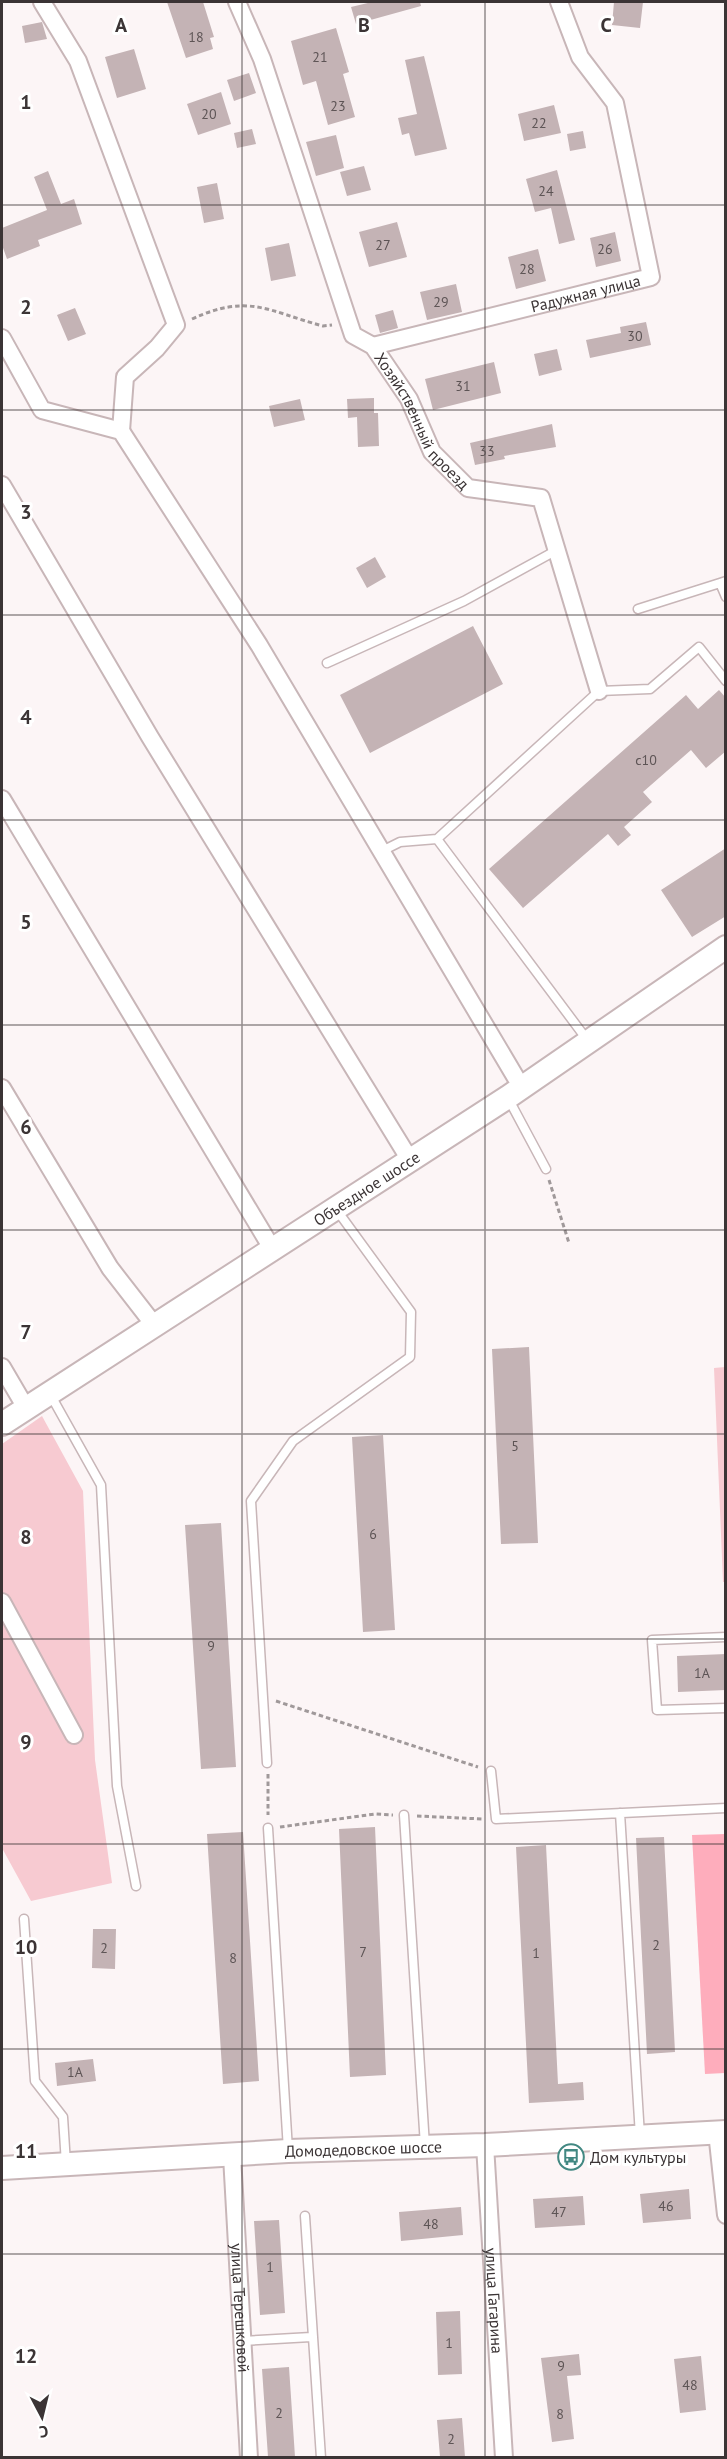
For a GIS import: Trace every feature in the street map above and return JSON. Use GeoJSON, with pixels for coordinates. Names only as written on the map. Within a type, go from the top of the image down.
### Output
{"type":"FeatureCollection","features":[{"type":"Feature","properties":{"kind":"main road","name":"Объездное шоссе"},"geometry":{"type":"LineString","coordinates":[[2,1424],[515,1093],[726,947]]}},
{"type":"Feature","properties":{"kind":"main road","name":"Домодедовское шоссе"},"geometry":{"type":"LineString","coordinates":[[2,2168],[288,2151],[485,2145],[721,2132]]}},
{"type":"Feature","properties":{"kind":"street"},"geometry":{"type":"LineString","coordinates":[[42,2],[78,61],[176,326],[157,348],[125,377],[121,431],[259,645],[382,851],[515,1093]]}},
{"type":"Feature","properties":{"kind":"street","name":"Хозяйственный проезд"},"geometry":{"type":"LineString","coordinates":[[237,2],[262,59],[353,335],[373,346],[410,399],[432,452],[468,488],[542,498],[599,691]]}},
{"type":"Feature","properties":{"kind":"street","name":"Радужная улица"},"geometry":{"type":"LineString","coordinates":[[373,346],[651,277],[615,103],[580,57],[559,2]]}},
{"type":"Feature","properties":{"kind":"street"},"geometry":{"type":"LineString","coordinates":[[2,338],[42,410],[121,431]]}},
{"type":"Feature","properties":{"kind":"street"},"geometry":{"type":"LineString","coordinates":[[2,484],[150,737],[410,1160]]}},
{"type":"Feature","properties":{"kind":"street"},"geometry":{"type":"LineString","coordinates":[[2,799],[273,1250]]}},
{"type":"Feature","properties":{"kind":"street"},"geometry":{"type":"LineString","coordinates":[[2,1088],[110,1268],[154,1326]]}},
{"type":"Feature","properties":{"kind":"street"},"geometry":{"type":"LineString","coordinates":[[2,1367],[26,1408]]}},
{"type":"Feature","properties":{"kind":"street"},"geometry":{"type":"LineString","coordinates":[[2,1602],[74,1735]]}},
{"type":"Feature","properties":{"kind":"street"},"geometry":{"type":"LineString","coordinates":[[721,2132],[726,2215]]}},
{"type":"Feature","properties":{"kind":"street","name":"улица Гагарина"},"geometry":{"type":"LineString","coordinates":[[485,2145],[504,2457]]}},
{"type":"Feature","properties":{"kind":"street","name":"улица Терешковой"},"geometry":{"type":"LineString","coordinates":[[232,2156],[249,2457]]}},
{"type":"Feature","properties":{"kind":"lane"},"geometry":{"type":"LineString","coordinates":[[327,663],[464,601],[557,550]]}},
{"type":"Feature","properties":{"kind":"lane"},"geometry":{"type":"LineString","coordinates":[[638,609],[723,582],[726,597]]}},
{"type":"Feature","properties":{"kind":"lane"},"geometry":{"type":"LineString","coordinates":[[382,851],[400,842],[437,839],[599,691],[650,689],[699,647],[726,681]]}},
{"type":"Feature","properties":{"kind":"lane"},"geometry":{"type":"LineString","coordinates":[[437,839],[589,1042]]}},
{"type":"Feature","properties":{"kind":"lane"},"geometry":{"type":"LineString","coordinates":[[515,1093],[546,1170]]}},
{"type":"Feature","properties":{"kind":"lane"},"geometry":{"type":"LineString","coordinates":[[267,1763],[251,1501],[293,1441],[410,1357],[411,1312],[336,1208]]}},
{"type":"Feature","properties":{"kind":"lane"},"geometry":{"type":"LineString","coordinates":[[50,1393],[101,1485],[117,1786],[136,1886]]}},
{"type":"Feature","properties":{"kind":"lane"},"geometry":{"type":"LineString","coordinates":[[726,1636],[652,1640],[657,1710],[726,1708]]}},
{"type":"Feature","properties":{"kind":"lane"},"geometry":{"type":"LineString","coordinates":[[491,1771],[496,1819],[726,1808]]}},
{"type":"Feature","properties":{"kind":"lane"},"geometry":{"type":"LineString","coordinates":[[620,1813],[640,2137]]}},
{"type":"Feature","properties":{"kind":"lane"},"geometry":{"type":"LineString","coordinates":[[404,1815],[425,2147]]}},
{"type":"Feature","properties":{"kind":"lane"},"geometry":{"type":"LineString","coordinates":[[268,1828],[288,2151]]}},
{"type":"Feature","properties":{"kind":"lane"},"geometry":{"type":"LineString","coordinates":[[24,1919],[35,2081],[63,2117],[66,2165]]}},
{"type":"Feature","properties":{"kind":"lane"},"geometry":{"type":"LineString","coordinates":[[305,2216],[311,2337],[321,2457]]}},
{"type":"Feature","properties":{"kind":"lane"},"geometry":{"type":"LineString","coordinates":[[243,2342],[311,2337]]}},
{"type":"Feature","properties":{"kind":"path"},"geometry":{"type":"LineString","coordinates":[[176,326],[218,307],[240,304],[261,306],[323,326],[350,323]]}},
{"type":"Feature","properties":{"kind":"path"},"geometry":{"type":"LineString","coordinates":[[546,1170],[569,1243]]}},
{"type":"Feature","properties":{"kind":"path"},"geometry":{"type":"LineString","coordinates":[[263,1697],[491,1771]]}},
{"type":"Feature","properties":{"kind":"path"},"geometry":{"type":"LineString","coordinates":[[267,1763],[268,1828],[375,1814],[496,1819]]}},
{"type":"Feature","properties":{"kind":"shaded area"},"geometry":{"type":"Polygon","coordinates":[[[725,1367],[726,1582],[723,1582],[714,1368],[725,1367]]]}},
{"type":"Feature","properties":{"kind":"shaded area"},"geometry":{"type":"Polygon","coordinates":[[[42,1416],[83,1491],[95,1760],[112,1883],[31,1901],[2,1848],[2,1444],[42,1416]]]}},
{"type":"Feature","properties":{"kind":"shaded area"},"geometry":{"type":"Polygon","coordinates":[[[725,1834],[725,2073],[705,2074],[692,1835],[725,1834]]]}},
{"type":"Feature","properties":{"kind":"building"},"geometry":{"type":"Polygon","coordinates":[[[167,2],[203,2],[214,37],[210,38],[213,49],[186,58],[167,2]]]}},
{"type":"Feature","properties":{"kind":"building"},"geometry":{"type":"Polygon","coordinates":[[[372,2],[420,2],[421,6],[356,24],[351,7],[372,2]]]}},
{"type":"Feature","properties":{"kind":"building"},"geometry":{"type":"Polygon","coordinates":[[[614,2],[643,2],[640,28],[612,25],[614,2]]]}},
{"type":"Feature","properties":{"kind":"building"},"geometry":{"type":"Polygon","coordinates":[[[42,22],[47,39],[25,43],[22,26],[42,22]]]}},
{"type":"Feature","properties":{"kind":"building"},"geometry":{"type":"Polygon","coordinates":[[[336,28],[349,72],[343,74],[355,117],[328,125],[316,81],[303,85],[291,41],[336,28]]]}},
{"type":"Feature","properties":{"kind":"building"},"geometry":{"type":"Polygon","coordinates":[[[134,49],[146,89],[117,98],[105,57],[134,49]]]}},
{"type":"Feature","properties":{"kind":"building"},"geometry":{"type":"Polygon","coordinates":[[[424,56],[447,149],[415,156],[409,133],[402,135],[398,118],[417,114],[405,60],[424,56]]]}},
{"type":"Feature","properties":{"kind":"building"},"geometry":{"type":"Polygon","coordinates":[[[249,73],[256,93],[234,101],[227,80],[249,73]]]}},
{"type":"Feature","properties":{"kind":"building"},"geometry":{"type":"Polygon","coordinates":[[[221,92],[231,124],[198,135],[187,104],[221,92]]]}},
{"type":"Feature","properties":{"kind":"building"},"geometry":{"type":"Polygon","coordinates":[[[554,105],[561,133],[524,141],[518,114],[554,105]]]}},
{"type":"Feature","properties":{"kind":"building"},"geometry":{"type":"Polygon","coordinates":[[[252,129],[256,144],[237,148],[234,133],[252,129]]]}},
{"type":"Feature","properties":{"kind":"building"},"geometry":{"type":"Polygon","coordinates":[[[583,131],[586,148],[570,151],[567,134],[583,131]]]}},
{"type":"Feature","properties":{"kind":"building"},"geometry":{"type":"Polygon","coordinates":[[[336,135],[344,168],[316,176],[306,142],[336,135]]]}},
{"type":"Feature","properties":{"kind":"building"},"geometry":{"type":"Polygon","coordinates":[[[364,166],[371,190],[347,196],[340,172],[364,166]]]}},
{"type":"Feature","properties":{"kind":"building"},"geometry":{"type":"Polygon","coordinates":[[[557,170],[575,240],[559,244],[551,208],[535,212],[526,179],[557,170]]]}},
{"type":"Feature","properties":{"kind":"building"},"geometry":{"type":"Polygon","coordinates":[[[48,171],[61,204],[74,199],[82,224],[38,240],[40,246],[7,259],[2,245],[2,228],[47,210],[34,177],[48,171]]]}},
{"type":"Feature","properties":{"kind":"building"},"geometry":{"type":"Polygon","coordinates":[[[217,183],[224,219],[204,223],[197,187],[217,183]]]}},
{"type":"Feature","properties":{"kind":"building"},"geometry":{"type":"Polygon","coordinates":[[[397,222],[407,257],[369,267],[359,232],[397,222]]]}},
{"type":"Feature","properties":{"kind":"building"},"geometry":{"type":"Polygon","coordinates":[[[615,232],[621,261],[596,267],[590,238],[615,232]]]}},
{"type":"Feature","properties":{"kind":"building"},"geometry":{"type":"Polygon","coordinates":[[[289,243],[296,276],[271,281],[265,248],[289,243]]]}},
{"type":"Feature","properties":{"kind":"building"},"geometry":{"type":"Polygon","coordinates":[[[538,249],[546,281],[516,289],[508,257],[538,249]]]}},
{"type":"Feature","properties":{"kind":"building"},"geometry":{"type":"Polygon","coordinates":[[[456,284],[462,312],[427,320],[420,292],[456,284]]]}},
{"type":"Feature","properties":{"kind":"building"},"geometry":{"type":"Polygon","coordinates":[[[75,308],[86,334],[68,341],[57,315],[75,308]]]}},
{"type":"Feature","properties":{"kind":"building"},"geometry":{"type":"Polygon","coordinates":[[[393,310],[398,328],[380,333],[375,315],[393,310]]]}},
{"type":"Feature","properties":{"kind":"building"},"geometry":{"type":"Polygon","coordinates":[[[646,322],[651,345],[590,358],[586,340],[621,333],[620,327],[646,322]]]}},
{"type":"Feature","properties":{"kind":"building"},"geometry":{"type":"Polygon","coordinates":[[[557,349],[562,370],[539,376],[534,354],[557,349]]]}},
{"type":"Feature","properties":{"kind":"building"},"geometry":{"type":"Polygon","coordinates":[[[494,362],[501,393],[433,410],[425,379],[494,362]]]}},
{"type":"Feature","properties":{"kind":"building"},"geometry":{"type":"Polygon","coordinates":[[[374,398],[374,413],[378,413],[379,446],[358,447],[357,417],[348,418],[347,399],[374,398]]]}},
{"type":"Feature","properties":{"kind":"building"},"geometry":{"type":"Polygon","coordinates":[[[300,399],[305,420],[274,427],[269,406],[300,399]]]}},
{"type":"Feature","properties":{"kind":"building"},"geometry":{"type":"Polygon","coordinates":[[[552,424],[556,447],[504,456],[505,459],[475,465],[470,443],[552,424]]]}},
{"type":"Feature","properties":{"kind":"building"},"geometry":{"type":"Polygon","coordinates":[[[375,557],[386,577],[367,588],[356,568],[375,557]]]}},
{"type":"Feature","properties":{"kind":"building"},"geometry":{"type":"Polygon","coordinates":[[[473,626],[503,684],[370,753],[340,695],[473,626]]]}},
{"type":"Feature","properties":{"kind":"building"},"geometry":{"type":"Polygon","coordinates":[[[719,690],[726,698],[726,751],[706,768],[691,750],[643,792],[652,802],[624,827],[631,835],[618,846],[608,834],[523,908],[489,869],[686,695],[698,709],[719,690]]]}},
{"type":"Feature","properties":{"kind":"building"},"geometry":{"type":"Polygon","coordinates":[[[726,848],[726,916],[692,937],[661,890],[726,848]]]}},
{"type":"Feature","properties":{"kind":"building"},"geometry":{"type":"Polygon","coordinates":[[[529,1347],[538,1543],[501,1544],[492,1349],[529,1347]]]}},
{"type":"Feature","properties":{"kind":"building"},"geometry":{"type":"Polygon","coordinates":[[[383,1435],[395,1630],[363,1632],[352,1437],[383,1435]]]}},
{"type":"Feature","properties":{"kind":"building"},"geometry":{"type":"Polygon","coordinates":[[[221,1523],[236,1767],[201,1769],[185,1525],[221,1523]]]}},
{"type":"Feature","properties":{"kind":"building"},"geometry":{"type":"Polygon","coordinates":[[[726,1654],[726,1690],[678,1692],[677,1656],[726,1654]]]}},
{"type":"Feature","properties":{"kind":"building"},"geometry":{"type":"Polygon","coordinates":[[[375,1827],[386,2075],[350,2077],[339,1829],[375,1827]]]}},
{"type":"Feature","properties":{"kind":"building"},"geometry":{"type":"Polygon","coordinates":[[[243,1832],[259,2081],[223,2084],[207,1834],[243,1832]]]}},
{"type":"Feature","properties":{"kind":"building"},"geometry":{"type":"Polygon","coordinates":[[[664,1837],[675,2052],[647,2054],[636,1838],[664,1837]]]}},
{"type":"Feature","properties":{"kind":"building"},"geometry":{"type":"Polygon","coordinates":[[[546,1845],[558,2084],[583,2082],[584,2100],[529,2103],[516,1847],[546,1845]]]}},
{"type":"Feature","properties":{"kind":"building"},"geometry":{"type":"Polygon","coordinates":[[[93,1929],[116,1929],[115,1969],[92,1968],[93,1929]]]}},
{"type":"Feature","properties":{"kind":"building"},"geometry":{"type":"Polygon","coordinates":[[[93,2059],[96,2081],[57,2086],[55,2063],[93,2059]]]}},
{"type":"Feature","properties":{"kind":"building"},"geometry":{"type":"Polygon","coordinates":[[[689,2189],[691,2219],[643,2223],[640,2194],[689,2189]]]}},
{"type":"Feature","properties":{"kind":"building"},"geometry":{"type":"Polygon","coordinates":[[[583,2196],[585,2225],[535,2228],[533,2199],[583,2196]]]}},
{"type":"Feature","properties":{"kind":"building"},"geometry":{"type":"Polygon","coordinates":[[[461,2207],[463,2235],[401,2241],[399,2212],[461,2207]]]}},
{"type":"Feature","properties":{"kind":"building"},"geometry":{"type":"Polygon","coordinates":[[[279,2220],[285,2313],[260,2315],[254,2221],[279,2220]]]}},
{"type":"Feature","properties":{"kind":"building"},"geometry":{"type":"Polygon","coordinates":[[[460,2311],[462,2374],[438,2375],[436,2312],[460,2311]]]}},
{"type":"Feature","properties":{"kind":"building"},"geometry":{"type":"Polygon","coordinates":[[[579,2354],[581,2375],[567,2376],[574,2439],[552,2442],[541,2358],[579,2354]]]}},
{"type":"Feature","properties":{"kind":"building"},"geometry":{"type":"Polygon","coordinates":[[[701,2356],[706,2410],[680,2413],[674,2359],[701,2356]]]}},
{"type":"Feature","properties":{"kind":"building"},"geometry":{"type":"Polygon","coordinates":[[[289,2367],[295,2457],[268,2457],[262,2369],[289,2367]]]}},
{"type":"Feature","properties":{"kind":"building"},"geometry":{"type":"Polygon","coordinates":[[[462,2418],[465,2457],[440,2457],[437,2420],[462,2418]]]}},
{"type":"Feature","properties":{"kind":"place","name":"Дом культуры"},"geometry":{"type":"Point","coordinates":[571,2157]}}]}
